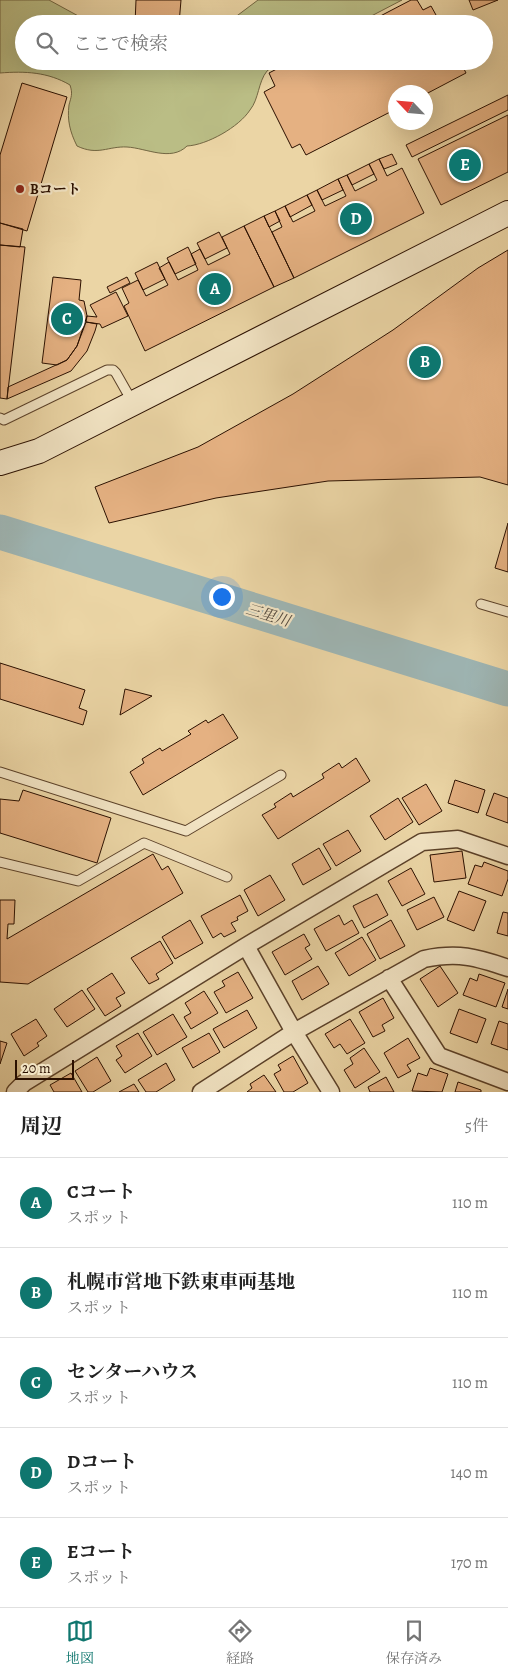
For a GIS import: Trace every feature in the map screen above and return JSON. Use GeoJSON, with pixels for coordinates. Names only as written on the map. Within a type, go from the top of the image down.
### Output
{"type":"FeatureCollection","features":[{"type":"Feature","properties":{"kind":"street"},"geometry":{"type":"LineString","coordinates":[[0,463],[39,451],[508,213]]}},
{"type":"Feature","properties":{"kind":"street"},"geometry":{"type":"LineString","coordinates":[[15,1092],[24,1082],[246,946],[422,842],[458,839],[508,856]]}},
{"type":"Feature","properties":{"kind":"street"},"geometry":{"type":"LineString","coordinates":[[246,946],[294,1032],[331,1092]]}},
{"type":"Feature","properties":{"kind":"street"},"geometry":{"type":"LineString","coordinates":[[201,1092],[294,1032],[424,959],[444,955],[471,956],[508,968]]}},
{"type":"Feature","properties":{"kind":"street"},"geometry":{"type":"LineString","coordinates":[[389,978],[439,1056],[508,1082]]}},
{"type":"Feature","properties":{"kind":"lane"},"geometry":{"type":"LineString","coordinates":[[0,418],[4,420],[107,370],[116,372],[133,403]]}},
{"type":"Feature","properties":{"kind":"lane"},"geometry":{"type":"LineString","coordinates":[[481,604],[508,612]]}},
{"type":"Feature","properties":{"kind":"lane"},"geometry":{"type":"LineString","coordinates":[[0,772],[186,831],[280,775]]}},
{"type":"Feature","properties":{"kind":"lane"},"geometry":{"type":"LineString","coordinates":[[0,862],[78,881],[144,843],[227,876]]}},
{"type":"Feature","properties":{"kind":"green space"},"geometry":{"type":"Polygon","coordinates":[[[0,0],[49,0],[76,15],[15,15],[15,70],[268,70],[264,75],[253,106],[231,129],[213,139],[187,146],[181,151],[166,154],[127,147],[91,150],[77,146],[68,116],[72,93],[70,85],[53,77],[36,73],[0,73],[0,0]]]}},
{"type":"Feature","properties":{"kind":"green space"},"geometry":{"type":"Polygon","coordinates":[[[258,0],[402,0],[373,15],[238,15],[258,0]]]}},
{"type":"Feature","properties":{"kind":"building"},"geometry":{"type":"Polygon","coordinates":[[[136,0],[181,0],[180,15],[135,15],[136,0]]]}},
{"type":"Feature","properties":{"kind":"building"},"geometry":{"type":"Polygon","coordinates":[[[411,0],[417,0],[423,10],[431,6],[436,15],[382,15],[411,0]]]}},
{"type":"Feature","properties":{"kind":"building"},"geometry":{"type":"Polygon","coordinates":[[[469,0],[498,0],[473,10],[469,0]]]}},
{"type":"Feature","properties":{"kind":"building"},"geometry":{"type":"Polygon","coordinates":[[[275,70],[464,70],[466,73],[433,90],[433,85],[388,85],[388,113],[306,155],[300,144],[292,148],[264,92],[275,86],[269,73],[275,70]]]}},
{"type":"Feature","properties":{"kind":"building","name":"Bコート"},"geometry":{"type":"Polygon","coordinates":[[[22,83],[67,97],[27,231],[0,223],[0,155],[22,83]]]}},
{"type":"Feature","properties":{"kind":"building"},"geometry":{"type":"Polygon","coordinates":[[[508,95],[508,110],[412,157],[406,145],[508,95]]]}},
{"type":"Feature","properties":{"kind":"building"},"geometry":{"type":"Polygon","coordinates":[[[508,115],[508,172],[441,205],[418,159],[508,115]]]}},
{"type":"Feature","properties":{"kind":"building"},"geometry":{"type":"Polygon","coordinates":[[[392,154],[397,164],[384,169],[379,159],[392,154]]]}},
{"type":"Feature","properties":{"kind":"building"},"geometry":{"type":"Polygon","coordinates":[[[379,159],[387,176],[402,168],[424,213],[294,278],[272,232],[282,227],[275,211],[285,206],[293,222],[315,211],[307,195],[317,190],[325,206],[346,196],[338,179],[347,175],[355,191],[377,180],[369,164],[379,159]]]}},
{"type":"Feature","properties":{"kind":"building"},"geometry":{"type":"Polygon","coordinates":[[[369,164],[374,174],[352,185],[347,175],[369,164]]]}},
{"type":"Feature","properties":{"kind":"building"},"geometry":{"type":"Polygon","coordinates":[[[338,179],[343,190],[322,200],[317,190],[338,179]]]}},
{"type":"Feature","properties":{"kind":"building"},"geometry":{"type":"Polygon","coordinates":[[[307,195],[312,205],[290,217],[285,206],[307,195]]]}},
{"type":"Feature","properties":{"kind":"building"},"geometry":{"type":"Polygon","coordinates":[[[275,211],[280,221],[269,227],[264,216],[275,211]]]}},
{"type":"Feature","properties":{"kind":"building"},"geometry":{"type":"Polygon","coordinates":[[[264,216],[294,278],[274,287],[244,226],[264,216]]]}},
{"type":"Feature","properties":{"kind":"building"},"geometry":{"type":"Polygon","coordinates":[[[0,223],[23,229],[20,247],[0,245],[0,223]]]}},
{"type":"Feature","properties":{"kind":"building"},"geometry":{"type":"Polygon","coordinates":[[[244,226],[274,287],[145,351],[124,306],[129,303],[122,288],[138,280],[146,296],[168,285],[159,268],[169,262],[178,280],[198,270],[191,254],[200,249],[208,265],[230,254],[222,237],[244,226]]]}},
{"type":"Feature","properties":{"kind":"building"},"geometry":{"type":"Polygon","coordinates":[[[219,232],[227,248],[205,259],[197,243],[219,232]]]}},
{"type":"Feature","properties":{"kind":"building"},"geometry":{"type":"Polygon","coordinates":[[[0,245],[25,247],[7,399],[0,398],[0,245]]]}},
{"type":"Feature","properties":{"kind":"building"},"geometry":{"type":"Polygon","coordinates":[[[188,247],[196,264],[175,274],[167,258],[188,247]]]}},
{"type":"Feature","properties":{"kind":"building"},"geometry":{"type":"Polygon","coordinates":[[[508,250],[508,485],[480,477],[328,481],[216,498],[109,523],[95,487],[198,447],[293,394],[393,330],[478,268],[508,250]]]}},
{"type":"Feature","properties":{"kind":"building"},"geometry":{"type":"Polygon","coordinates":[[[157,262],[165,279],[143,290],[135,273],[157,262]]]}},
{"type":"Feature","properties":{"kind":"building"},"geometry":{"type":"Polygon","coordinates":[[[53,277],[81,280],[79,300],[84,301],[87,316],[77,346],[67,360],[57,365],[42,363],[53,277]]]}},
{"type":"Feature","properties":{"kind":"building"},"geometry":{"type":"Polygon","coordinates":[[[127,277],[130,283],[110,293],[107,287],[127,277]]]}},
{"type":"Feature","properties":{"kind":"building"},"geometry":{"type":"Polygon","coordinates":[[[116,292],[128,316],[102,328],[100,324],[86,322],[87,316],[97,317],[90,305],[116,292]]]}},
{"type":"Feature","properties":{"kind":"building"},"geometry":{"type":"Polygon","coordinates":[[[86,322],[97,324],[95,331],[87,351],[71,371],[7,399],[8,387],[67,360],[77,346],[86,322]]]}},
{"type":"Feature","properties":{"kind":"building"},"geometry":{"type":"Polygon","coordinates":[[[508,523],[508,572],[495,568],[508,523]]]}},
{"type":"Feature","properties":{"kind":"building"},"geometry":{"type":"Polygon","coordinates":[[[0,663],[85,690],[79,708],[87,711],[83,725],[0,699],[0,663]]]}},
{"type":"Feature","properties":{"kind":"building"},"geometry":{"type":"Polygon","coordinates":[[[125,689],[152,696],[120,715],[125,689]]]}},
{"type":"Feature","properties":{"kind":"building"},"geometry":{"type":"Polygon","coordinates":[[[223,714],[238,738],[143,795],[130,772],[144,763],[142,759],[160,748],[162,751],[191,734],[188,731],[206,720],[208,723],[223,714]]]}},
{"type":"Feature","properties":{"kind":"building"},"geometry":{"type":"Polygon","coordinates":[[[356,758],[370,781],[278,839],[262,815],[276,807],[274,804],[291,793],[293,797],[324,778],[322,774],[339,763],[342,768],[356,758]]]}},
{"type":"Feature","properties":{"kind":"building"},"geometry":{"type":"Polygon","coordinates":[[[455,780],[485,790],[478,813],[448,803],[455,780]]]}},
{"type":"Feature","properties":{"kind":"building"},"geometry":{"type":"Polygon","coordinates":[[[426,784],[442,811],[419,825],[402,798],[426,784]]]}},
{"type":"Feature","properties":{"kind":"building"},"geometry":{"type":"Polygon","coordinates":[[[23,790],[111,818],[97,863],[0,833],[0,799],[19,801],[23,790]]]}},
{"type":"Feature","properties":{"kind":"building"},"geometry":{"type":"Polygon","coordinates":[[[494,793],[508,798],[508,823],[486,815],[494,793]]]}},
{"type":"Feature","properties":{"kind":"building"},"geometry":{"type":"Polygon","coordinates":[[[398,798],[413,822],[385,840],[370,816],[398,798]]]}},
{"type":"Feature","properties":{"kind":"building"},"geometry":{"type":"Polygon","coordinates":[[[348,830],[361,851],[336,866],[323,844],[348,830]]]}},
{"type":"Feature","properties":{"kind":"building"},"geometry":{"type":"Polygon","coordinates":[[[319,848],[331,869],[303,885],[292,864],[319,848]]]}},
{"type":"Feature","properties":{"kind":"building"},"geometry":{"type":"Polygon","coordinates":[[[462,851],[466,878],[434,882],[430,855],[462,851]]]}},
{"type":"Feature","properties":{"kind":"building"},"geometry":{"type":"Polygon","coordinates":[[[153,854],[162,870],[168,866],[183,893],[28,984],[0,982],[0,900],[15,900],[14,924],[8,924],[7,939],[153,854]]]}},
{"type":"Feature","properties":{"kind":"building"},"geometry":{"type":"Polygon","coordinates":[[[484,862],[508,871],[508,879],[502,896],[468,884],[475,865],[482,867],[484,862]]]}},
{"type":"Feature","properties":{"kind":"building"},"geometry":{"type":"Polygon","coordinates":[[[411,868],[425,894],[402,906],[388,881],[411,868]]]}},
{"type":"Feature","properties":{"kind":"building"},"geometry":{"type":"Polygon","coordinates":[[[270,875],[285,900],[258,916],[244,890],[270,875]]]}},
{"type":"Feature","properties":{"kind":"building"},"geometry":{"type":"Polygon","coordinates":[[[459,891],[486,901],[474,931],[447,920],[459,891]]]}},
{"type":"Feature","properties":{"kind":"building"},"geometry":{"type":"Polygon","coordinates":[[[377,894],[388,915],[364,928],[353,906],[377,894]]]}},
{"type":"Feature","properties":{"kind":"building"},"geometry":{"type":"Polygon","coordinates":[[[240,895],[248,911],[237,917],[238,920],[231,923],[236,931],[224,937],[221,933],[213,938],[201,916],[240,895]]]}},
{"type":"Feature","properties":{"kind":"building"},"geometry":{"type":"Polygon","coordinates":[[[434,897],[444,917],[417,930],[407,910],[434,897]]]}},
{"type":"Feature","properties":{"kind":"building"},"geometry":{"type":"Polygon","coordinates":[[[503,912],[508,913],[508,936],[497,933],[503,912]]]}},
{"type":"Feature","properties":{"kind":"building"},"geometry":{"type":"Polygon","coordinates":[[[339,915],[344,925],[352,920],[359,933],[326,951],[314,929],[339,915]]]}},
{"type":"Feature","properties":{"kind":"building"},"geometry":{"type":"Polygon","coordinates":[[[190,920],[203,943],[175,959],[162,937],[190,920]]]}},
{"type":"Feature","properties":{"kind":"building"},"geometry":{"type":"Polygon","coordinates":[[[391,920],[405,946],[380,959],[367,934],[391,920]]]}},
{"type":"Feature","properties":{"kind":"building"},"geometry":{"type":"Polygon","coordinates":[[[304,934],[310,945],[305,948],[312,959],[285,975],[272,952],[304,934]]]}},
{"type":"Feature","properties":{"kind":"building"},"geometry":{"type":"Polygon","coordinates":[[[362,937],[376,960],[349,976],[335,953],[362,937]]]}},
{"type":"Feature","properties":{"kind":"building"},"geometry":{"type":"Polygon","coordinates":[[[160,941],[173,963],[156,974],[159,979],[149,984],[131,958],[160,941]]]}},
{"type":"Feature","properties":{"kind":"building"},"geometry":{"type":"Polygon","coordinates":[[[318,966],[329,984],[302,1000],[292,981],[318,966]]]}},
{"type":"Feature","properties":{"kind":"building"},"geometry":{"type":"Polygon","coordinates":[[[440,966],[458,993],[438,1007],[420,979],[440,966]]]}},
{"type":"Feature","properties":{"kind":"building"},"geometry":{"type":"Polygon","coordinates":[[[238,972],[253,998],[226,1013],[214,992],[225,986],[222,981],[238,972]]]}},
{"type":"Feature","properties":{"kind":"building"},"geometry":{"type":"Polygon","coordinates":[[[112,973],[125,993],[116,998],[121,1006],[105,1016],[87,989],[112,973]]]}},
{"type":"Feature","properties":{"kind":"building"},"geometry":{"type":"Polygon","coordinates":[[[479,974],[505,983],[496,1007],[463,995],[470,978],[477,981],[479,974]]]}},
{"type":"Feature","properties":{"kind":"building"},"geometry":{"type":"Polygon","coordinates":[[[508,989],[508,1009],[502,1007],[508,989]]]}},
{"type":"Feature","properties":{"kind":"building"},"geometry":{"type":"Polygon","coordinates":[[[82,990],[95,1009],[67,1027],[54,1009],[82,990]]]}},
{"type":"Feature","properties":{"kind":"building"},"geometry":{"type":"Polygon","coordinates":[[[204,991],[218,1013],[191,1029],[184,1017],[191,1013],[185,1003],[204,991]]]}},
{"type":"Feature","properties":{"kind":"building"},"geometry":{"type":"Polygon","coordinates":[[[383,998],[394,1018],[382,1025],[385,1031],[373,1037],[359,1012],[383,998]]]}},
{"type":"Feature","properties":{"kind":"building"},"geometry":{"type":"Polygon","coordinates":[[[459,1009],[486,1019],[477,1043],[450,1033],[459,1009]]]}},
{"type":"Feature","properties":{"kind":"building"},"geometry":{"type":"Polygon","coordinates":[[[247,1010],[257,1028],[224,1048],[213,1029],[247,1010]]]}},
{"type":"Feature","properties":{"kind":"building"},"geometry":{"type":"Polygon","coordinates":[[[173,1014],[187,1037],[157,1055],[143,1032],[173,1014]]]}},
{"type":"Feature","properties":{"kind":"building"},"geometry":{"type":"Polygon","coordinates":[[[36,1019],[47,1036],[37,1043],[39,1046],[24,1056],[11,1034],[36,1019]]]}},
{"type":"Feature","properties":{"kind":"building"},"geometry":{"type":"Polygon","coordinates":[[[350,1019],[365,1043],[347,1054],[340,1044],[334,1048],[325,1034],[350,1019]]]}},
{"type":"Feature","properties":{"kind":"building"},"geometry":{"type":"Polygon","coordinates":[[[499,1021],[508,1024],[508,1050],[491,1044],[499,1021]]]}},
{"type":"Feature","properties":{"kind":"building"},"geometry":{"type":"Polygon","coordinates":[[[138,1033],[152,1056],[125,1073],[116,1060],[122,1056],[116,1046],[138,1033]]]}},
{"type":"Feature","properties":{"kind":"building"},"geometry":{"type":"Polygon","coordinates":[[[209,1033],[220,1052],[193,1068],[182,1048],[209,1033]]]}},
{"type":"Feature","properties":{"kind":"building"},"geometry":{"type":"Polygon","coordinates":[[[408,1038],[420,1058],[407,1065],[411,1071],[398,1078],[384,1053],[408,1038]]]}},
{"type":"Feature","properties":{"kind":"building"},"geometry":{"type":"Polygon","coordinates":[[[0,1041],[7,1043],[0,1064],[0,1041]]]}},
{"type":"Feature","properties":{"kind":"building"},"geometry":{"type":"Polygon","coordinates":[[[364,1048],[380,1072],[355,1088],[344,1070],[353,1064],[350,1058],[364,1048]]]}},
{"type":"Feature","properties":{"kind":"building"},"geometry":{"type":"Polygon","coordinates":[[[293,1056],[308,1083],[293,1092],[284,1092],[274,1074],[281,1070],[278,1065],[293,1056]]]}},
{"type":"Feature","properties":{"kind":"building"},"geometry":{"type":"Polygon","coordinates":[[[97,1057],[111,1081],[93,1092],[88,1092],[75,1071],[97,1057]]]}},
{"type":"Feature","properties":{"kind":"building"},"geometry":{"type":"Polygon","coordinates":[[[166,1063],[175,1080],[156,1092],[146,1092],[138,1080],[166,1063]]]}},
{"type":"Feature","properties":{"kind":"building"},"geometry":{"type":"Polygon","coordinates":[[[430,1068],[448,1074],[442,1092],[412,1091],[418,1073],[427,1076],[430,1068]]]}},
{"type":"Feature","properties":{"kind":"building"},"geometry":{"type":"Polygon","coordinates":[[[71,1073],[82,1092],[54,1092],[50,1085],[71,1073]]]}},
{"type":"Feature","properties":{"kind":"building"},"geometry":{"type":"Polygon","coordinates":[[[264,1075],[276,1092],[247,1092],[252,1088],[250,1084],[264,1075]]]}},
{"type":"Feature","properties":{"kind":"building"},"geometry":{"type":"Polygon","coordinates":[[[386,1077],[394,1092],[370,1092],[368,1087],[386,1077]]]}},
{"type":"Feature","properties":{"kind":"building"},"geometry":{"type":"Polygon","coordinates":[[[458,1082],[481,1090],[481,1092],[455,1092],[458,1082]]]}},
{"type":"Feature","properties":{"kind":"building"},"geometry":{"type":"Polygon","coordinates":[[[134,1084],[139,1092],[119,1092],[134,1084]]]}},
{"type":"Feature","properties":{"kind":"waterway","name":"三里川"},"geometry":{"type":"LineString","coordinates":[[0,532],[508,689]]}},
{"type":"Feature","properties":{"kind":"place","name":"Eコート"},"geometry":{"type":"Point","coordinates":[465,165]}},
{"type":"Feature","properties":{"kind":"place","name":"Bコート"},"geometry":{"type":"Point","coordinates":[20,189]}},
{"type":"Feature","properties":{"kind":"place","name":"Dコート"},"geometry":{"type":"Point","coordinates":[356,219]}},
{"type":"Feature","properties":{"kind":"place","name":"Cコート"},"geometry":{"type":"Point","coordinates":[215,289]}},
{"type":"Feature","properties":{"kind":"place","name":"センターハウス"},"geometry":{"type":"Point","coordinates":[67,319]}},
{"type":"Feature","properties":{"kind":"place","name":"札幌市営地下鉄東車両基地"},"geometry":{"type":"Point","coordinates":[425,362]}}]}
